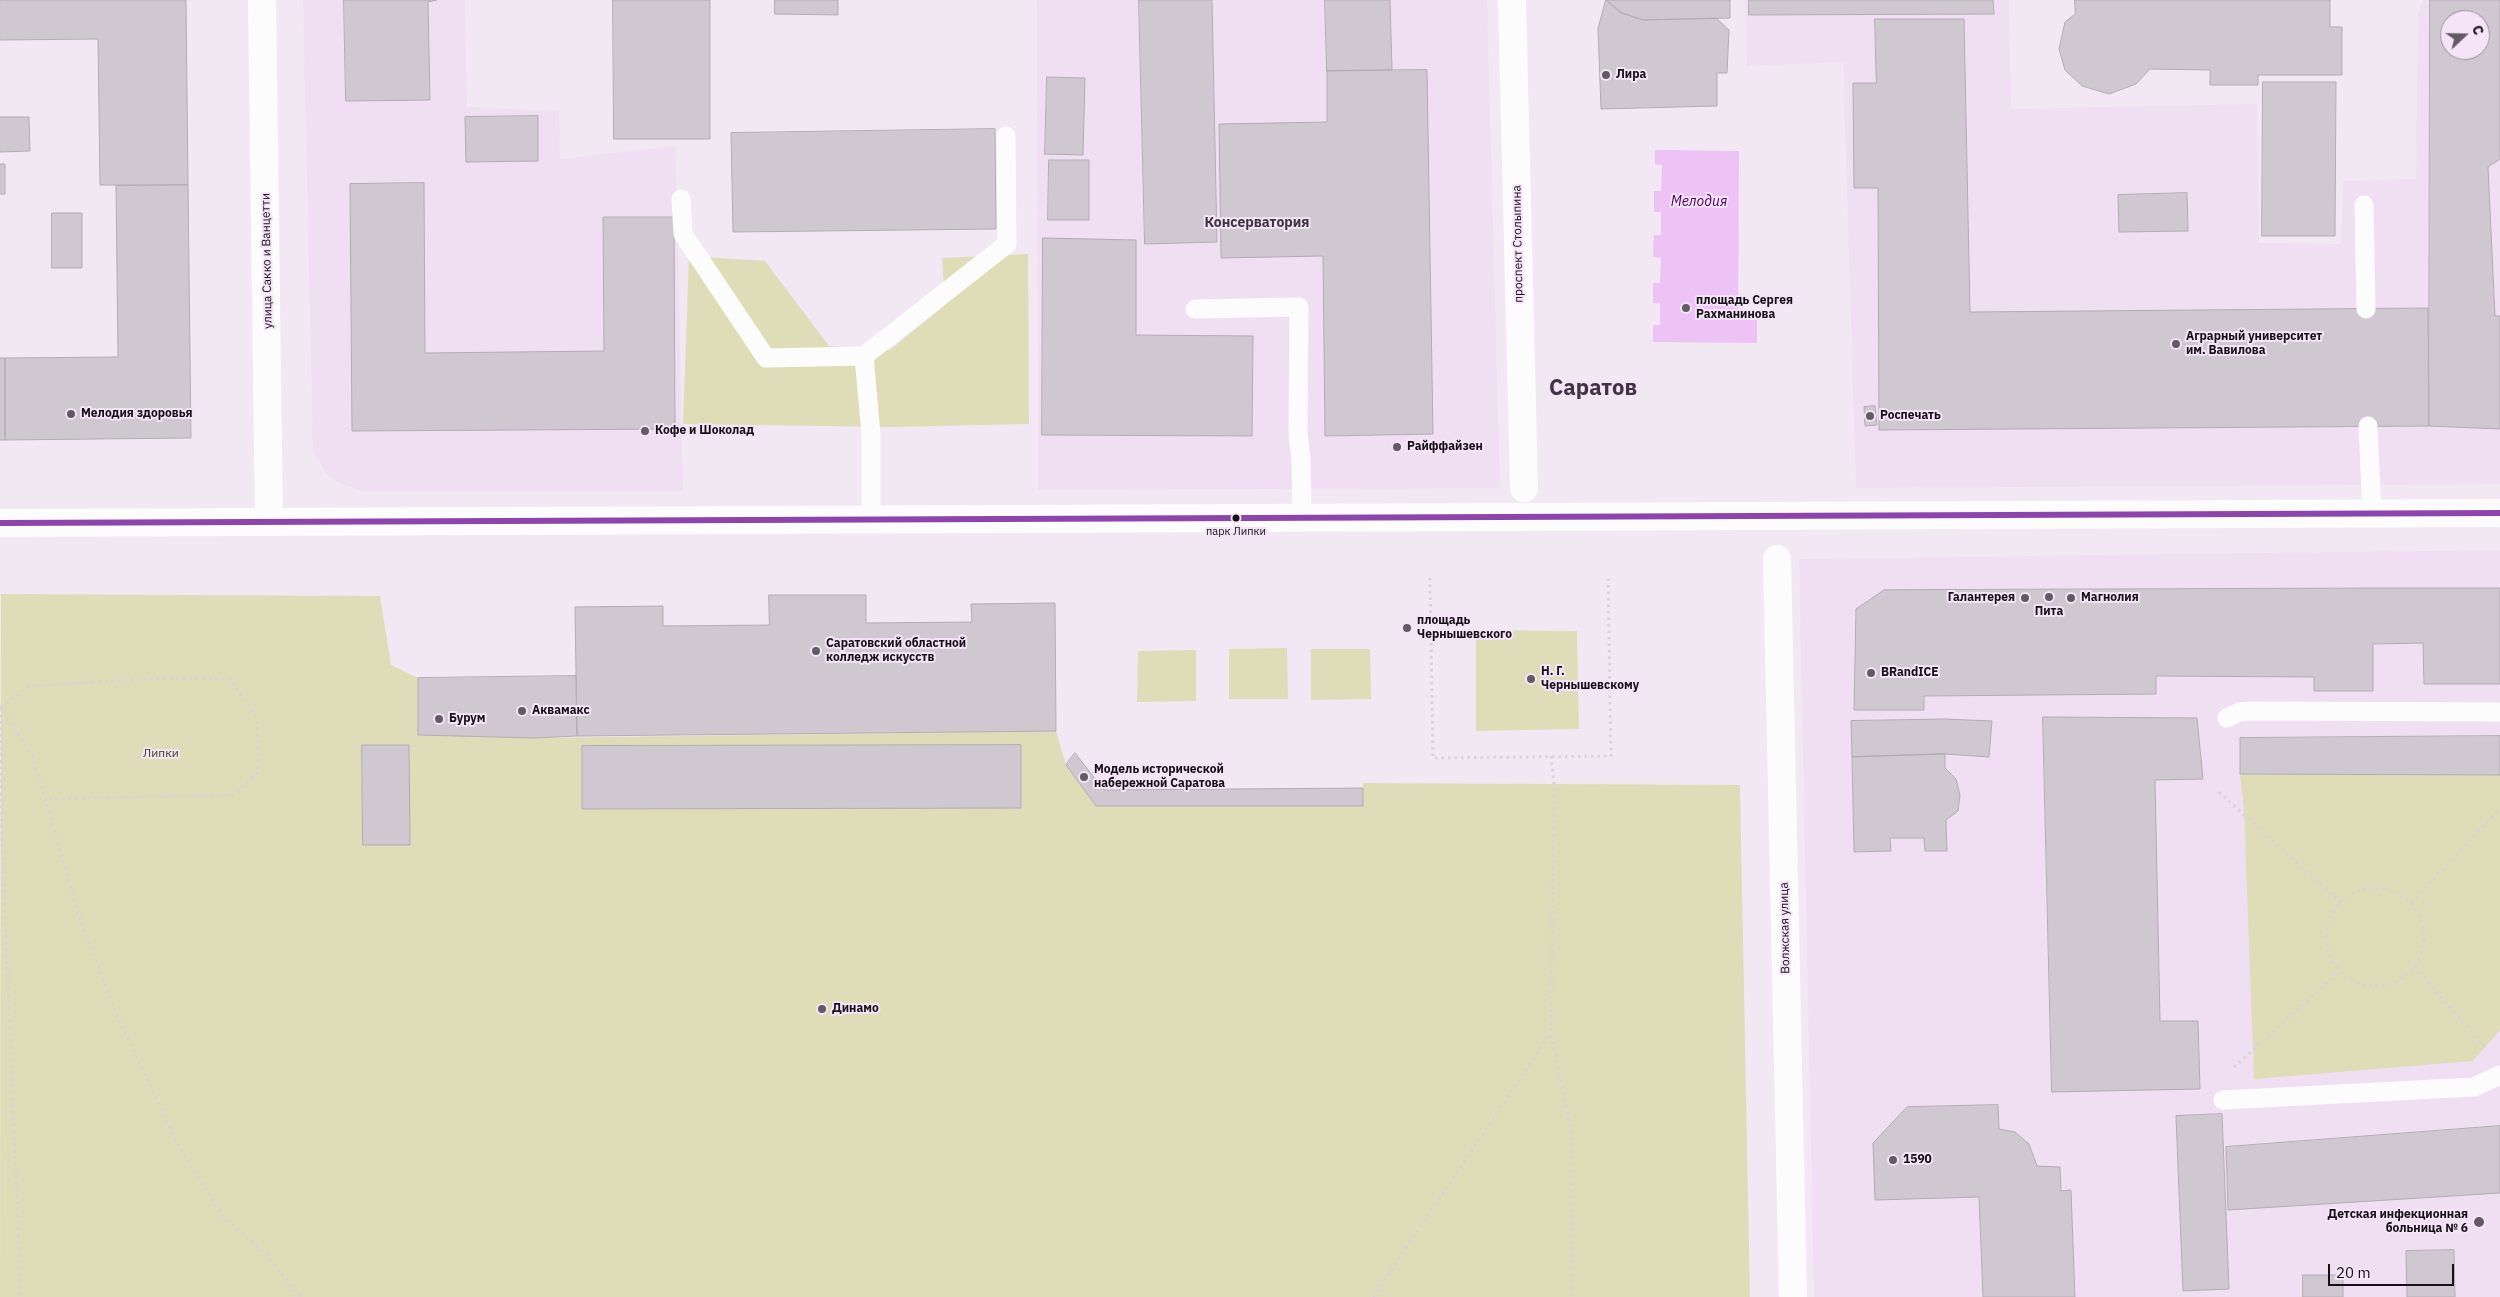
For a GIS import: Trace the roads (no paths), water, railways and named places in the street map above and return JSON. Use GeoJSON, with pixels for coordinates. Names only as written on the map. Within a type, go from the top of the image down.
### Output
{"type":"FeatureCollection","features":[{"type":"Feature","properties":{"kind":"street","name":"улица Сакко и Ванцетти"},"geometry":{"type":"LineString","coordinates":[[262,0],[269,522]]}},
{"type":"Feature","properties":{"kind":"street","name":"проспект Столыпина"},"geometry":{"type":"LineString","coordinates":[[1512,0],[1524,488]]}},
{"type":"Feature","properties":{"kind":"street"},"geometry":{"type":"LineString","coordinates":[[0,523],[2500,513]]}},
{"type":"Feature","properties":{"kind":"street","name":"Волжская улица"},"geometry":{"type":"LineString","coordinates":[[1776,559],[1793,1297]]}},
{"type":"Feature","properties":{"kind":"lane"},"geometry":{"type":"LineString","coordinates":[[681,199],[683,234],[766,358],[864,356],[1007,244],[1006,136]]}},
{"type":"Feature","properties":{"kind":"lane"},"geometry":{"type":"LineString","coordinates":[[2364,205],[2366,309]]}},
{"type":"Feature","properties":{"kind":"lane"},"geometry":{"type":"LineString","coordinates":[[1195,309],[1299,307],[1298,434],[1301,459],[1302,518]]}},
{"type":"Feature","properties":{"kind":"lane"},"geometry":{"type":"LineString","coordinates":[[864,356],[871,434],[871,520]]}},
{"type":"Feature","properties":{"kind":"lane"},"geometry":{"type":"LineString","coordinates":[[2368,426],[2372,514]]}},
{"type":"Feature","properties":{"kind":"lane"},"geometry":{"type":"LineString","coordinates":[[2227,718],[2239,712],[2251,711],[2500,712]]}},
{"type":"Feature","properties":{"kind":"lane"},"geometry":{"type":"LineString","coordinates":[[2223,1100],[2474,1087],[2500,1076]]}},
{"type":"Feature","properties":{"kind":"water","name":"Мелодия"},"geometry":{"type":"Polygon","coordinates":[[[1655,150],[1739,151],[1738,315],[1757,315],[1757,343],[1653,342],[1653,325],[1660,325],[1660,303],[1653,303],[1653,283],[1660,283],[1661,258],[1653,257],[1654,235],[1661,235],[1661,212],[1654,212],[1654,191],[1661,191],[1662,165],[1655,164],[1655,150]]]}},
{"type":"Feature","properties":{"kind":"place","name":"Лира"},"geometry":{"type":"Point","coordinates":[1606,75]}},
{"type":"Feature","properties":{"kind":"place","name":"площадь Сергея Рахманинова"},"geometry":{"type":"Point","coordinates":[1686,308]}},
{"type":"Feature","properties":{"kind":"place","name":"Аграрный университет им. Вавилова"},"geometry":{"type":"Point","coordinates":[2176,344]}},
{"type":"Feature","properties":{"kind":"place","name":"Мелодия здоровья"},"geometry":{"type":"Point","coordinates":[71,414]}},
{"type":"Feature","properties":{"kind":"place","name":"Роспечать"},"geometry":{"type":"Point","coordinates":[1870,416]}},
{"type":"Feature","properties":{"kind":"place","name":"Кофе и Шоколад"},"geometry":{"type":"Point","coordinates":[645,431]}},
{"type":"Feature","properties":{"kind":"place","name":"Райффайзен"},"geometry":{"type":"Point","coordinates":[1397,447]}},
{"type":"Feature","properties":{"kind":"place","name":"парк Липки"},"geometry":{"type":"Point","coordinates":[1236,518]}},
{"type":"Feature","properties":{"kind":"place","name":"Пита"},"geometry":{"type":"Point","coordinates":[2049,597]}},
{"type":"Feature","properties":{"kind":"place","name":"Галантерея"},"geometry":{"type":"Point","coordinates":[2025,598]}},
{"type":"Feature","properties":{"kind":"place","name":"Магнолия"},"geometry":{"type":"Point","coordinates":[2071,598]}},
{"type":"Feature","properties":{"kind":"place","name":"площадь Чернышевского"},"geometry":{"type":"Point","coordinates":[1407,628]}},
{"type":"Feature","properties":{"kind":"place","name":"Саратовский областной колледж искусств"},"geometry":{"type":"Point","coordinates":[816,651]}},
{"type":"Feature","properties":{"kind":"place","name":"BRandICE"},"geometry":{"type":"Point","coordinates":[1871,673]}},
{"type":"Feature","properties":{"kind":"place","name":"Н. Г. Чернышевскому"},"geometry":{"type":"Point","coordinates":[1531,679]}},
{"type":"Feature","properties":{"kind":"place","name":"Аквамакс"},"geometry":{"type":"Point","coordinates":[522,711]}},
{"type":"Feature","properties":{"kind":"place","name":"Бурум"},"geometry":{"type":"Point","coordinates":[439,719]}},
{"type":"Feature","properties":{"kind":"place","name":"Модель исторической набережной Саратова"},"geometry":{"type":"Point","coordinates":[1084,777]}},
{"type":"Feature","properties":{"kind":"place","name":"Динамо"},"geometry":{"type":"Point","coordinates":[822,1009]}},
{"type":"Feature","properties":{"kind":"place","name":"1590"},"geometry":{"type":"Point","coordinates":[1893,1160]}},
{"type":"Feature","properties":{"kind":"place","name":"Детская инфекционная больница № 6"},"geometry":{"type":"Point","coordinates":[2479,1222]}},
{"type":"Feature","properties":{"kind":"district","name":"Консерватория"},"geometry":{"type":"Point","coordinates":[1257,223]}},
{"type":"Feature","properties":{"kind":"district","name":"Саратов"},"geometry":{"type":"Point","coordinates":[1593,389]}},
{"type":"Feature","properties":{"kind":"park label","name":"Липки"},"geometry":{"type":"Point","coordinates":[161,754]}}]}
